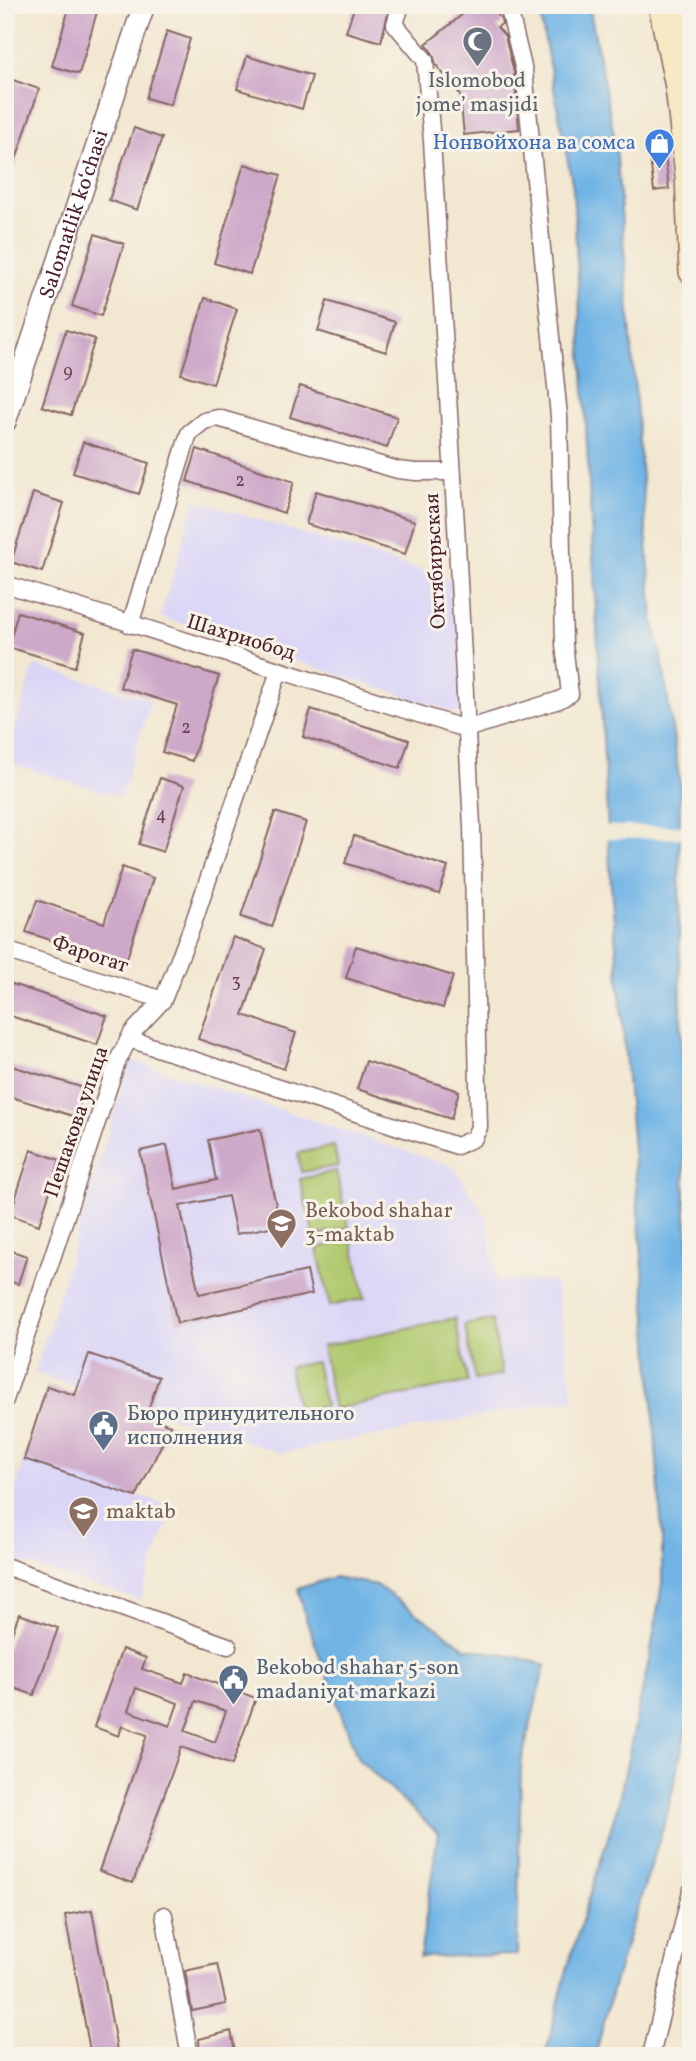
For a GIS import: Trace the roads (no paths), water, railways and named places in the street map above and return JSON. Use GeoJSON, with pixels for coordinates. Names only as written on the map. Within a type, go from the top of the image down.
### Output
{"type":"FeatureCollection","features":[{"type":"Feature","properties":{"kind":"main road"},"geometry":{"type":"LineString","coordinates":[[660,5],[677,87],[684,151],[691,272]]}},
{"type":"Feature","properties":{"kind":"main road"},"geometry":{"type":"LineString","coordinates":[[680,5],[691,65]]}},
{"type":"Feature","properties":{"kind":"street","name":"Октябирьская"},"geometry":{"type":"LineString","coordinates":[[129,1039],[457,1146],[474,1138],[479,1126],[471,826],[452,472],[425,61],[395,24],[401,5]]}},
{"type":"Feature","properties":{"kind":"street"},"geometry":{"type":"LineString","coordinates":[[466,729],[559,700],[570,694],[564,644],[559,416],[524,71],[508,5]]}},
{"type":"Feature","properties":{"kind":"street","name":"Salomatlik ko‘chasi"},"geometry":{"type":"LineString","coordinates":[[5,422],[142,6]]}},
{"type":"Feature","properties":{"kind":"street"},"geometry":{"type":"LineString","coordinates":[[130,625],[189,433],[204,421],[218,418],[398,470],[452,472]]}},
{"type":"Feature","properties":{"kind":"street","name":"Шахриобод"},"geometry":{"type":"LineString","coordinates":[[5,584],[466,729]]}},
{"type":"Feature","properties":{"kind":"street","name":"Пешакова улица"},"geometry":{"type":"LineString","coordinates":[[5,1401],[117,1062],[129,1039],[163,1000],[193,924],[279,671]]}},
{"type":"Feature","properties":{"kind":"street","name":"Фарогат"},"geometry":{"type":"LineString","coordinates":[[5,950],[163,1000]]}},
{"type":"Feature","properties":{"kind":"street"},"geometry":{"type":"LineString","coordinates":[[5,1566],[228,1646]]}},
{"type":"Feature","properties":{"kind":"street"},"geometry":{"type":"LineString","coordinates":[[651,2056],[691,1891]]}},
{"type":"Feature","properties":{"kind":"street"},"geometry":{"type":"LineString","coordinates":[[164,1914],[190,2056]]}},
{"type":"Feature","properties":{"kind":"water"},"geometry":{"type":"Polygon","coordinates":[[[538,5],[589,5],[616,146],[653,619],[664,671],[680,784],[679,929],[685,1200],[691,1277],[691,1710],[666,1818],[614,1983],[595,2056],[545,2056],[567,1969],[618,1805],[652,1645],[662,1583],[662,1536],[648,1328],[611,886],[573,188],[538,5]]]}},
{"type":"Feature","properties":{"kind":"water"},"geometry":{"type":"Polygon","coordinates":[[[334,1577],[376,1585],[466,1648],[545,1665],[521,1763],[517,1955],[420,1957],[438,1833],[358,1759],[307,1622],[298,1589],[334,1577]]]}},
{"type":"Feature","properties":{"kind":"place","name":"Islomobod jome’ masjidi"},"geometry":{"type":"Point","coordinates":[477,68]}},
{"type":"Feature","properties":{"kind":"place","name":"Нонвойхона ва сомса"},"geometry":{"type":"Point","coordinates":[659,170]}},
{"type":"Feature","properties":{"kind":"place","name":"Bekobod shahar 3-maktab"},"geometry":{"type":"Point","coordinates":[282,1250]}},
{"type":"Feature","properties":{"kind":"place","name":"Бюро принудительного исполнения"},"geometry":{"type":"Point","coordinates":[104,1453]}},
{"type":"Feature","properties":{"kind":"place","name":"maktab"},"geometry":{"type":"Point","coordinates":[83,1539]}},
{"type":"Feature","properties":{"kind":"place","name":"Bekobod shahar 5-son madaniyat markazi"},"geometry":{"type":"Point","coordinates":[233,1707]}}]}
